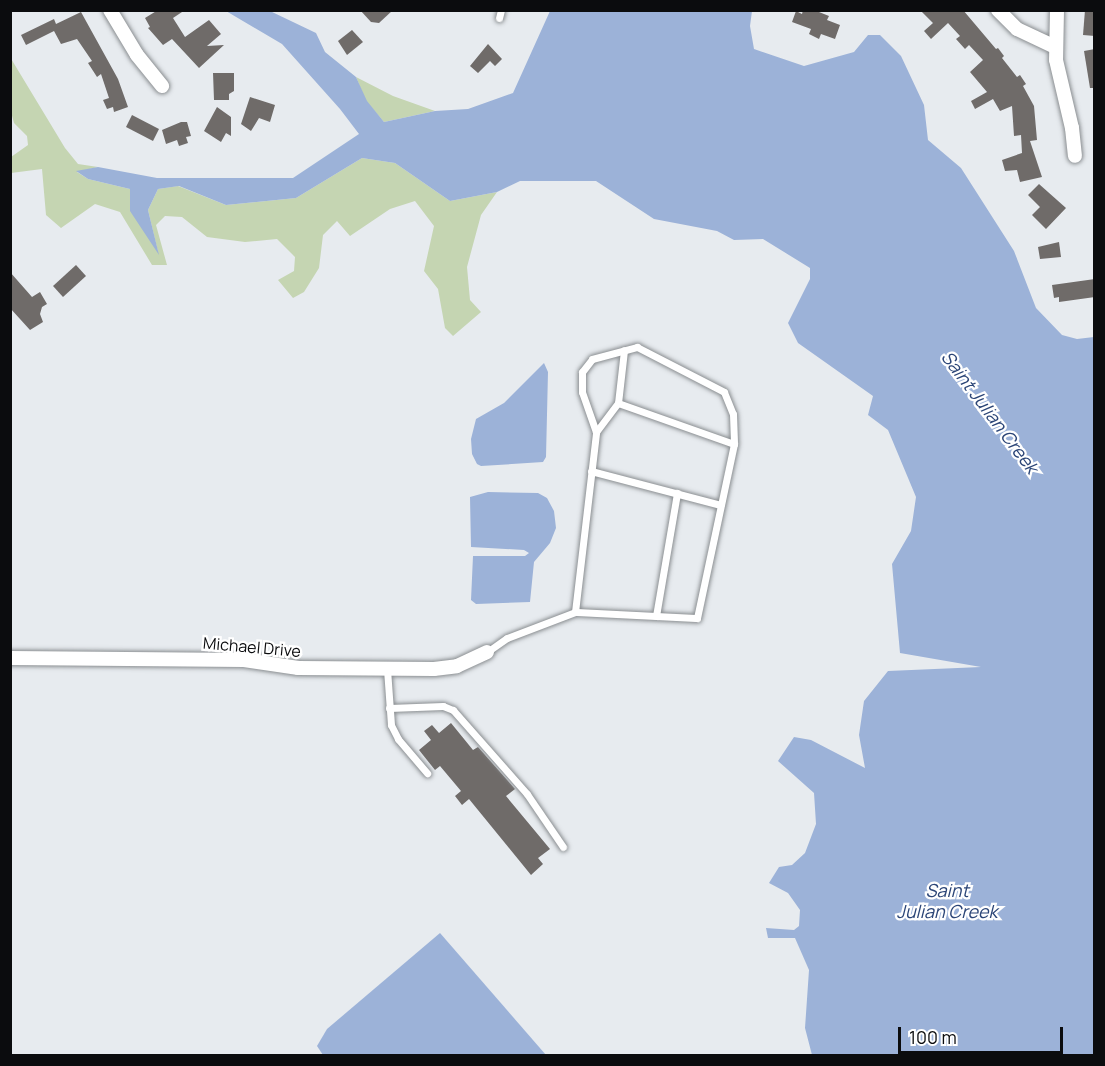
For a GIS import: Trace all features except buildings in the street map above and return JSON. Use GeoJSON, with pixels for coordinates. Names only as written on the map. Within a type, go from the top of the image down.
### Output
{"type":"FeatureCollection","features":[{"type":"Feature","properties":{"kind":"street"},"geometry":{"type":"LineString","coordinates":[[110,10],[137,56],[162,86]]}},
{"type":"Feature","properties":{"kind":"street"},"geometry":{"type":"LineString","coordinates":[[998,10],[1017,30],[1055,47]]}},
{"type":"Feature","properties":{"kind":"street"},"geometry":{"type":"LineString","coordinates":[[1057,10],[1055,47],[1059,83],[1072,128],[1074,156]]}},
{"type":"Feature","properties":{"kind":"street","name":"Michael Drive"},"geometry":{"type":"LineString","coordinates":[[10,657],[244,660],[298,668],[387,669],[457,666],[487,652]]}},
{"type":"Feature","properties":{"kind":"lane"},"geometry":{"type":"LineString","coordinates":[[487,652],[507,638],[574,612],[697,618],[734,444],[733,414],[724,392],[637,347],[592,359],[582,372],[582,392],[596,432],[574,612]]}},
{"type":"Feature","properties":{"kind":"lane"},"geometry":{"type":"LineString","coordinates":[[596,432],[618,403],[624,350]]}},
{"type":"Feature","properties":{"kind":"lane"},"geometry":{"type":"LineString","coordinates":[[618,403],[734,444]]}},
{"type":"Feature","properties":{"kind":"lane"},"geometry":{"type":"LineString","coordinates":[[591,471],[721,505]]}},
{"type":"Feature","properties":{"kind":"lane"},"geometry":{"type":"LineString","coordinates":[[656,616],[677,493]]}},
{"type":"Feature","properties":{"kind":"lane"},"geometry":{"type":"LineString","coordinates":[[387,669],[391,725],[398,739],[427,773]]}},
{"type":"Feature","properties":{"kind":"lane"},"geometry":{"type":"LineString","coordinates":[[389,708],[443,706],[453,710],[527,794],[563,846]]}},
{"type":"Feature","properties":{"kind":"green space"},"geometry":{"type":"Polygon","coordinates":[[[10,57],[65,148],[78,164],[98,167],[77,172],[88,179],[130,189],[158,252],[148,210],[158,189],[178,186],[226,205],[296,198],[362,158],[395,163],[450,201],[497,192],[481,215],[467,267],[470,300],[481,312],[453,336],[445,328],[438,289],[424,271],[434,226],[415,201],[390,209],[350,236],[337,221],[323,235],[319,268],[304,292],[293,298],[278,280],[294,271],[295,257],[277,239],[245,242],[207,237],[182,217],[165,216],[156,225],[167,265],[152,265],[120,212],[95,204],[61,228],[46,215],[42,169],[11,173],[11,157],[28,145],[27,136],[14,123],[11,112],[10,57]]]}},
{"type":"Feature","properties":{"kind":"green space"},"geometry":{"type":"Polygon","coordinates":[[[356,77],[393,96],[435,111],[384,122],[366,101],[356,77]]]}},
{"type":"Feature","properties":{"kind":"water","name":"Saint Julian Creek"},"geometry":{"type":"Polygon","coordinates":[[[226,11],[270,11],[316,33],[325,52],[356,77],[367,101],[384,122],[435,111],[468,109],[513,93],[550,11],[752,11],[750,26],[754,49],[804,66],[854,52],[868,35],[880,35],[901,56],[924,105],[928,140],[961,168],[1014,251],[1036,308],[1062,335],[1077,339],[1094,337],[1094,1055],[812,1055],[805,1028],[809,970],[795,938],[768,938],[766,928],[794,930],[799,926],[800,910],[788,893],[769,883],[779,867],[792,865],[805,853],[816,824],[814,793],[778,761],[794,737],[811,740],[865,768],[859,735],[864,701],[888,671],[981,667],[900,653],[892,564],[911,531],[916,497],[888,430],[868,415],[873,396],[798,343],[788,323],[810,279],[810,268],[763,239],[734,240],[717,231],[654,219],[596,181],[520,181],[497,192],[450,201],[395,163],[362,158],[296,198],[226,205],[179,186],[158,189],[148,210],[159,255],[130,211],[130,189],[88,179],[76,171],[98,167],[157,178],[293,178],[359,134],[340,109],[282,44],[226,11]]]}},
{"type":"Feature","properties":{"kind":"water"},"geometry":{"type":"Polygon","coordinates":[[[544,363],[548,372],[546,457],[543,462],[481,466],[477,464],[472,454],[471,439],[476,419],[504,403],[544,363]]]}},
{"type":"Feature","properties":{"kind":"water"},"geometry":{"type":"Polygon","coordinates":[[[488,492],[538,493],[547,498],[554,511],[556,528],[550,543],[534,562],[530,602],[476,604],[471,600],[473,556],[525,556],[529,553],[524,550],[471,547],[470,497],[488,492]]]}},
{"type":"Feature","properties":{"kind":"water"},"geometry":{"type":"Polygon","coordinates":[[[440,933],[546,1055],[323,1055],[317,1046],[327,1029],[440,933]]]}}]}
